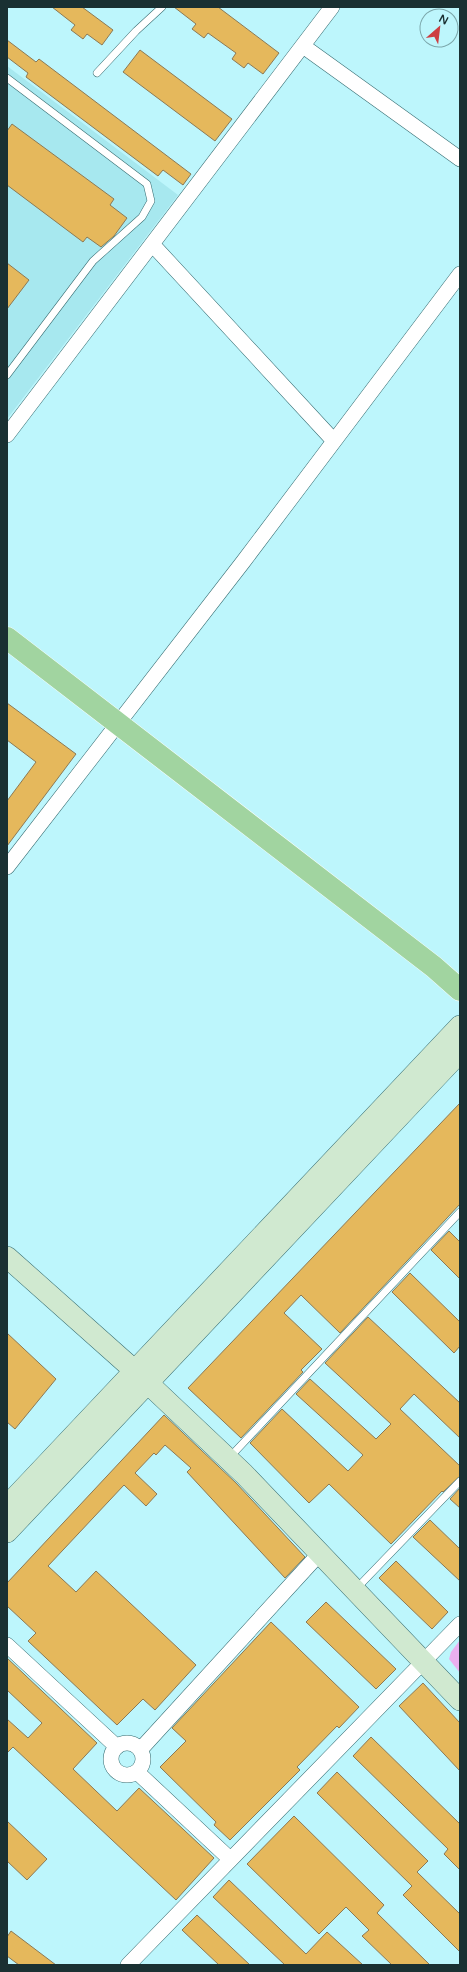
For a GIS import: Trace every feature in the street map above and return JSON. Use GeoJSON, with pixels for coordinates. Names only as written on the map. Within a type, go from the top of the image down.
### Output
{"type":"FeatureCollection","features":[{"type":"Feature","properties":{"kind":"main road"},"geometry":{"type":"LineString","coordinates":[[7,638],[434,967],[460,990]]}},
{"type":"Feature","properties":{"kind":"main road"},"geometry":{"type":"LineString","coordinates":[[7,1532],[142,1377],[460,1026]]}},
{"type":"Feature","properties":{"kind":"main road"},"geometry":{"type":"LineString","coordinates":[[7,1506],[142,1377],[460,1052]]}},
{"type":"Feature","properties":{"kind":"main road"},"geometry":{"type":"LineString","coordinates":[[7,1257],[142,1377],[228,1459],[460,1700]]}},
{"type":"Feature","properties":{"kind":"street"},"geometry":{"type":"LineString","coordinates":[[7,435],[332,7]]}},
{"type":"Feature","properties":{"kind":"street"},"geometry":{"type":"LineString","coordinates":[[303,46],[460,159]]}},
{"type":"Feature","properties":{"kind":"street"},"geometry":{"type":"LineString","coordinates":[[152,244],[334,441]]}},
{"type":"Feature","properties":{"kind":"street"},"geometry":{"type":"LineString","coordinates":[[7,867],[117,722],[243,562],[460,274]]}},
{"type":"Feature","properties":{"kind":"street"},"geometry":{"type":"LineString","coordinates":[[140,1750],[320,1553]]}},
{"type":"Feature","properties":{"kind":"street"},"geometry":{"type":"LineString","coordinates":[[128,1965],[460,1624]]}},
{"type":"Feature","properties":{"kind":"street"},"geometry":{"type":"LineString","coordinates":[[7,1646],[117,1747]]}},
{"type":"Feature","properties":{"kind":"street"},"geometry":{"type":"LineString","coordinates":[[124,1743],[132,1744],[140,1750],[143,1762],[137,1772],[126,1776],[113,1768],[111,1760],[112,1753],[117,1747],[124,1743]]}},
{"type":"Feature","properties":{"kind":"street"},"geometry":{"type":"LineString","coordinates":[[137,1772],[230,1859]]}},
{"type":"Feature","properties":{"kind":"lane"},"geometry":{"type":"LineString","coordinates":[[97,73],[146,20],[162,7]]}},
{"type":"Feature","properties":{"kind":"lane"},"geometry":{"type":"LineString","coordinates":[[7,78],[147,184],[150,201],[142,217],[93,261],[7,375]]}},
{"type":"Feature","properties":{"kind":"lane"},"geometry":{"type":"LineString","coordinates":[[228,1459],[460,1212]]}},
{"type":"Feature","properties":{"kind":"lane"},"geometry":{"type":"LineString","coordinates":[[355,1590],[460,1481]]}},
{"type":"Feature","properties":{"kind":"shaded area"},"geometry":{"type":"Polygon","coordinates":[[[7,66],[178,195],[7,419],[7,66]]]}},
{"type":"Feature","properties":{"kind":"shaded area"},"geometry":{"type":"Polygon","coordinates":[[[460,1640],[460,1673],[449,1659],[451,1652],[460,1640]]]}},
{"type":"Feature","properties":{"kind":"building"},"geometry":{"type":"Polygon","coordinates":[[[52,7],[82,7],[113,30],[102,45],[87,34],[83,39],[71,30],[75,25],[52,7]]]}},
{"type":"Feature","properties":{"kind":"building"},"geometry":{"type":"Polygon","coordinates":[[[174,7],[218,7],[279,53],[263,74],[248,63],[244,68],[232,59],[236,53],[208,33],[204,38],[192,29],[196,24],[174,7]]]}},
{"type":"Feature","properties":{"kind":"building"},"geometry":{"type":"Polygon","coordinates":[[[7,40],[36,62],[39,59],[191,174],[183,185],[163,170],[158,176],[26,77],[28,73],[7,57],[7,40]]]}},
{"type":"Feature","properties":{"kind":"building"},"geometry":{"type":"Polygon","coordinates":[[[140,50],[232,119],[215,141],[123,72],[140,50]]]}},
{"type":"Feature","properties":{"kind":"building"},"geometry":{"type":"Polygon","coordinates":[[[12,124],[114,199],[110,205],[127,218],[114,236],[101,247],[87,237],[83,242],[7,185],[7,131],[12,124]]]}},
{"type":"Feature","properties":{"kind":"building"},"geometry":{"type":"Polygon","coordinates":[[[7,263],[29,280],[7,309],[7,263]]]}},
{"type":"Feature","properties":{"kind":"building"},"geometry":{"type":"Polygon","coordinates":[[[7,703],[76,754],[7,846],[7,801],[36,762],[7,740],[7,703]]]}},
{"type":"Feature","properties":{"kind":"building"},"geometry":{"type":"Polygon","coordinates":[[[460,1103],[460,1204],[340,1333],[301,1295],[284,1313],[322,1349],[301,1370],[303,1372],[241,1438],[188,1388],[460,1103]]]}},
{"type":"Feature","properties":{"kind":"building"},"geometry":{"type":"Polygon","coordinates":[[[449,1231],[460,1242],[460,1279],[431,1250],[449,1231]]]}},
{"type":"Feature","properties":{"kind":"building"},"geometry":{"type":"Polygon","coordinates":[[[410,1273],[460,1322],[460,1346],[454,1353],[392,1292],[410,1273]]]}},
{"type":"Feature","properties":{"kind":"building"},"geometry":{"type":"Polygon","coordinates":[[[368,1317],[460,1403],[460,1438],[414,1394],[400,1409],[460,1466],[460,1476],[443,1492],[442,1491],[391,1544],[329,1484],[309,1503],[250,1443],[282,1409],[348,1471],[363,1455],[296,1394],[310,1379],[376,1439],[391,1424],[325,1363],[368,1317]]]}},
{"type":"Feature","properties":{"kind":"building"},"geometry":{"type":"Polygon","coordinates":[[[7,1333],[56,1379],[15,1429],[7,1422],[7,1333]]]}},
{"type":"Feature","properties":{"kind":"building"},"geometry":{"type":"Polygon","coordinates":[[[164,1415],[236,1483],[305,1557],[285,1578],[187,1472],[191,1468],[165,1445],[156,1455],[154,1453],[135,1473],[157,1494],[146,1506],[124,1485],[48,1566],[76,1592],[96,1571],[196,1665],[155,1710],[143,1699],[117,1725],[28,1641],[36,1633],[7,1606],[7,1583],[164,1415]]]}},
{"type":"Feature","properties":{"kind":"building"},"geometry":{"type":"Polygon","coordinates":[[[460,1488],[460,1508],[450,1499],[460,1488]]]}},
{"type":"Feature","properties":{"kind":"building"},"geometry":{"type":"Polygon","coordinates":[[[430,1520],[460,1549],[460,1581],[413,1537],[430,1520]]]}},
{"type":"Feature","properties":{"kind":"building"},"geometry":{"type":"Polygon","coordinates":[[[396,1561],[448,1612],[432,1629],[379,1578],[396,1561]]]}},
{"type":"Feature","properties":{"kind":"building"},"geometry":{"type":"Polygon","coordinates":[[[326,1602],[396,1669],[376,1689],[306,1622],[326,1602]]]}},
{"type":"Feature","properties":{"kind":"building"},"geometry":{"type":"Polygon","coordinates":[[[271,1622],[359,1707],[339,1728],[337,1726],[297,1767],[300,1770],[230,1840],[214,1825],[216,1822],[160,1767],[186,1741],[172,1728],[271,1622]]]}},
{"type":"Feature","properties":{"kind":"building"},"geometry":{"type":"Polygon","coordinates":[[[7,1658],[97,1743],[73,1769],[117,1811],[139,1788],[214,1858],[176,1900],[13,1747],[7,1753],[7,1719],[28,1738],[42,1723],[7,1690],[7,1658]]]}},
{"type":"Feature","properties":{"kind":"building"},"geometry":{"type":"Polygon","coordinates":[[[423,1683],[460,1723],[460,1771],[399,1706],[423,1683]]]}},
{"type":"Feature","properties":{"kind":"building"},"geometry":{"type":"Polygon","coordinates":[[[371,1737],[460,1824],[460,1870],[444,1854],[448,1849],[353,1756],[371,1737]]]}},
{"type":"Feature","properties":{"kind":"building"},"geometry":{"type":"Polygon","coordinates":[[[337,1772],[428,1861],[417,1872],[460,1914],[460,1952],[403,1895],[412,1886],[317,1793],[337,1772]]]}},
{"type":"Feature","properties":{"kind":"building"},"geometry":{"type":"Polygon","coordinates":[[[294,1816],[384,1905],[377,1913],[430,1965],[392,1965],[362,1936],[369,1930],[346,1907],[319,1934],[247,1864],[294,1816]]]}},
{"type":"Feature","properties":{"kind":"building"},"geometry":{"type":"Polygon","coordinates":[[[7,1821],[47,1859],[27,1880],[7,1861],[7,1821]]]}},
{"type":"Feature","properties":{"kind":"building"},"geometry":{"type":"Polygon","coordinates":[[[229,1880],[306,1954],[327,1932],[363,1965],[285,1965],[213,1897],[229,1880]]]}},
{"type":"Feature","properties":{"kind":"building"},"geometry":{"type":"Polygon","coordinates":[[[197,1915],[250,1965],[219,1965],[182,1930],[197,1915]]]}},
{"type":"Feature","properties":{"kind":"building"},"geometry":{"type":"Polygon","coordinates":[[[11,1931],[56,1965],[19,1965],[7,1956],[7,1937],[11,1931]]]}}]}
